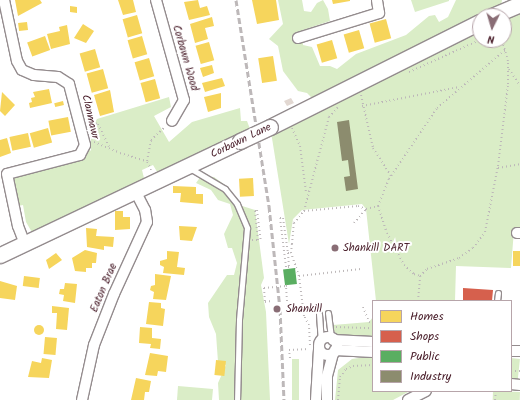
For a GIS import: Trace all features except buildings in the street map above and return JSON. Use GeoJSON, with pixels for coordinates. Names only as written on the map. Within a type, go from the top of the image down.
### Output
{"type":"FeatureCollection","features":[{"type":"Feature","properties":{"kind":"street","name":"Clanmawr"},"geometry":{"type":"LineString","coordinates":[[4,0],[4,7],[17,61],[22,70],[34,75],[58,77],[70,84],[85,145],[80,155],[7,174],[18,226],[25,244]]}},
{"type":"Feature","properties":{"kind":"street","name":"Corbawn Wood"},"geometry":{"type":"LineString","coordinates":[[156,0],[184,100],[172,121]]}},
{"type":"Feature","properties":{"kind":"street"},"geometry":{"type":"LineString","coordinates":[[298,38],[379,13],[376,0]]}},
{"type":"Feature","properties":{"kind":"street","name":"Corbawn Lane"},"geometry":{"type":"LineString","coordinates":[[0,255],[135,190],[188,167],[472,26]]}},
{"type":"Feature","properties":{"kind":"street","name":"Eaton Brae"},"geometry":{"type":"LineString","coordinates":[[82,400],[94,345],[114,294],[147,222],[145,210],[135,190]]}},
{"type":"Feature","properties":{"kind":"street"},"geometry":{"type":"LineString","coordinates":[[324,347],[372,342]]}},
{"type":"Feature","properties":{"kind":"street"},"geometry":{"type":"LineString","coordinates":[[324,347],[372,352]]}},
{"type":"Feature","properties":{"kind":"street"},"geometry":{"type":"LineString","coordinates":[[316,400],[324,347]]}},
{"type":"Feature","properties":{"kind":"street"},"geometry":{"type":"LineString","coordinates":[[324,347],[327,376],[327,400]]}},
{"type":"Feature","properties":{"kind":"street"},"geometry":{"type":"LineString","coordinates":[[408,400],[424,392]]}},
{"type":"Feature","properties":{"kind":"lane"},"geometry":{"type":"LineString","coordinates":[[188,167],[225,189],[237,204],[247,228],[239,320],[237,400]]}},
{"type":"Feature","properties":{"kind":"lane"},"geometry":{"type":"LineString","coordinates":[[497,300],[498,293]]}},
{"type":"Feature","properties":{"kind":"lane"},"geometry":{"type":"LineString","coordinates":[[319,313],[324,347]]}},
{"type":"Feature","properties":{"kind":"lane"},"geometry":{"type":"LineString","coordinates":[[324,347],[328,313]]}},
{"type":"Feature","properties":{"kind":"path"},"geometry":{"type":"LineString","coordinates":[[418,300],[420,276],[427,269],[459,258],[473,248],[485,232],[498,168],[508,68],[506,49]]}},
{"type":"Feature","properties":{"kind":"path"},"geometry":{"type":"LineString","coordinates":[[420,276],[414,274],[404,265],[387,233],[378,206],[391,176],[437,108],[506,49]]}},
{"type":"Feature","properties":{"kind":"path"},"geometry":{"type":"LineString","coordinates":[[508,68],[520,86]]}},
{"type":"Feature","properties":{"kind":"path"},"geometry":{"type":"LineString","coordinates":[[362,106],[461,87]]}},
{"type":"Feature","properties":{"kind":"path"},"geometry":{"type":"LineString","coordinates":[[360,94],[373,148],[391,176]]}},
{"type":"Feature","properties":{"kind":"path"},"geometry":{"type":"LineString","coordinates":[[290,358],[289,350],[324,347],[309,325],[303,312],[299,276],[291,253],[294,223],[304,211],[307,193],[329,117],[342,103]]}},
{"type":"Feature","properties":{"kind":"path"},"geometry":{"type":"LineString","coordinates":[[289,118],[300,146],[307,193]]}},
{"type":"Feature","properties":{"kind":"path"},"geometry":{"type":"LineString","coordinates":[[79,120],[98,124],[109,148]]}},
{"type":"Feature","properties":{"kind":"path"},"geometry":{"type":"LineString","coordinates":[[155,181],[147,161],[151,140],[172,121]]}},
{"type":"Feature","properties":{"kind":"path"},"geometry":{"type":"LineString","coordinates":[[84,138],[147,161]]}},
{"type":"Feature","properties":{"kind":"path"},"geometry":{"type":"LineString","coordinates":[[498,168],[520,164]]}},
{"type":"Feature","properties":{"kind":"path"},"geometry":{"type":"LineString","coordinates":[[304,211],[358,206],[366,209],[378,206]]}},
{"type":"Feature","properties":{"kind":"path"},"geometry":{"type":"LineString","coordinates":[[354,223],[366,209]]}},
{"type":"Feature","properties":{"kind":"path"},"geometry":{"type":"LineString","coordinates":[[246,240],[258,240],[254,211],[257,210],[260,241]]}},
{"type":"Feature","properties":{"kind":"path"},"geometry":{"type":"LineString","coordinates":[[280,218],[283,218],[288,253],[289,267],[286,267],[280,218]]}},
{"type":"Feature","properties":{"kind":"path"},"geometry":{"type":"LineString","coordinates":[[299,276],[361,269]]}},
{"type":"Feature","properties":{"kind":"path"},"geometry":{"type":"LineString","coordinates":[[271,301],[265,302],[264,288],[288,285],[287,300]]}},
{"type":"Feature","properties":{"kind":"path"},"geometry":{"type":"LineString","coordinates":[[363,307],[369,322],[372,324]]}},
{"type":"Feature","properties":{"kind":"path"},"geometry":{"type":"LineString","coordinates":[[303,312],[319,313]]}},
{"type":"Feature","properties":{"kind":"path"},"geometry":{"type":"LineString","coordinates":[[333,327],[372,328]]}},
{"type":"Feature","properties":{"kind":"path"},"geometry":{"type":"LineString","coordinates":[[338,400],[340,377],[346,370],[352,366],[372,366]]}},
{"type":"Feature","properties":{"kind":"green space"},"geometry":{"type":"Polygon","coordinates":[[[278,0],[302,0],[304,11],[311,12],[317,3],[323,0],[328,9],[330,21],[303,30],[303,45],[312,47],[320,66],[330,66],[337,69],[356,54],[406,35],[429,16],[435,15],[439,22],[448,17],[456,0],[502,0],[501,7],[499,8],[472,8],[472,21],[313,99],[307,93],[298,91],[283,71],[278,46],[269,39],[283,24],[278,0]]]}},
{"type":"Feature","properties":{"kind":"green space"},"geometry":{"type":"Polygon","coordinates":[[[411,0],[449,0],[449,1],[415,12],[411,0]]]}},
{"type":"Feature","properties":{"kind":"green space"},"geometry":{"type":"Polygon","coordinates":[[[520,14],[520,229],[514,230],[511,268],[456,266],[455,300],[376,300],[366,209],[362,204],[302,210],[293,219],[289,244],[271,132],[472,36],[472,48],[512,48],[512,18],[520,14]]]}},
{"type":"Feature","properties":{"kind":"green space"},"geometry":{"type":"Polygon","coordinates":[[[169,97],[171,107],[154,116],[169,142],[192,122],[240,108],[241,121],[247,121],[250,129],[159,175],[153,165],[142,170],[145,182],[33,234],[26,222],[23,205],[14,207],[7,174],[79,155],[85,145],[91,151],[91,129],[97,119],[169,97]]]}},
{"type":"Feature","properties":{"kind":"green space"},"geometry":{"type":"Polygon","coordinates":[[[201,176],[214,177],[229,188],[239,205],[255,210],[264,278],[261,285],[266,312],[270,400],[219,400],[218,383],[226,365],[218,362],[216,334],[209,317],[208,303],[227,275],[234,275],[237,263],[232,248],[228,248],[224,234],[233,215],[230,204],[218,200],[211,190],[196,183],[201,176]]]}},
{"type":"Feature","properties":{"kind":"green space"},"geometry":{"type":"Polygon","coordinates":[[[372,318],[372,340],[338,336],[334,331],[333,325],[369,322],[372,318]]]}},
{"type":"Feature","properties":{"kind":"green space"},"geometry":{"type":"Polygon","coordinates":[[[372,356],[372,392],[408,392],[393,400],[335,400],[338,370],[352,359],[372,356]]]}},
{"type":"Feature","properties":{"kind":"green space"},"geometry":{"type":"Polygon","coordinates":[[[512,358],[520,359],[518,382],[512,381],[512,358]]]}},
{"type":"Feature","properties":{"kind":"green space"},"geometry":{"type":"Polygon","coordinates":[[[292,359],[299,359],[299,400],[292,400],[292,359]]]}},
{"type":"Feature","properties":{"kind":"green space"},"geometry":{"type":"Polygon","coordinates":[[[178,386],[213,389],[212,400],[177,400],[178,386]]]}},
{"type":"Feature","properties":{"kind":"green space"},"geometry":{"type":"Polygon","coordinates":[[[493,392],[520,392],[520,400],[493,400],[493,392]]]}},
{"type":"Feature","properties":{"kind":"railway"},"geometry":{"type":"LineString","coordinates":[[236,0],[269,206],[280,309],[284,400]]}},
{"type":"Feature","properties":{"kind":"place","name":"Shankill DART"},"geometry":{"type":"Point","coordinates":[335,248]}},
{"type":"Feature","properties":{"kind":"place","name":"Shankill"},"geometry":{"type":"Point","coordinates":[277,309]}}]}
